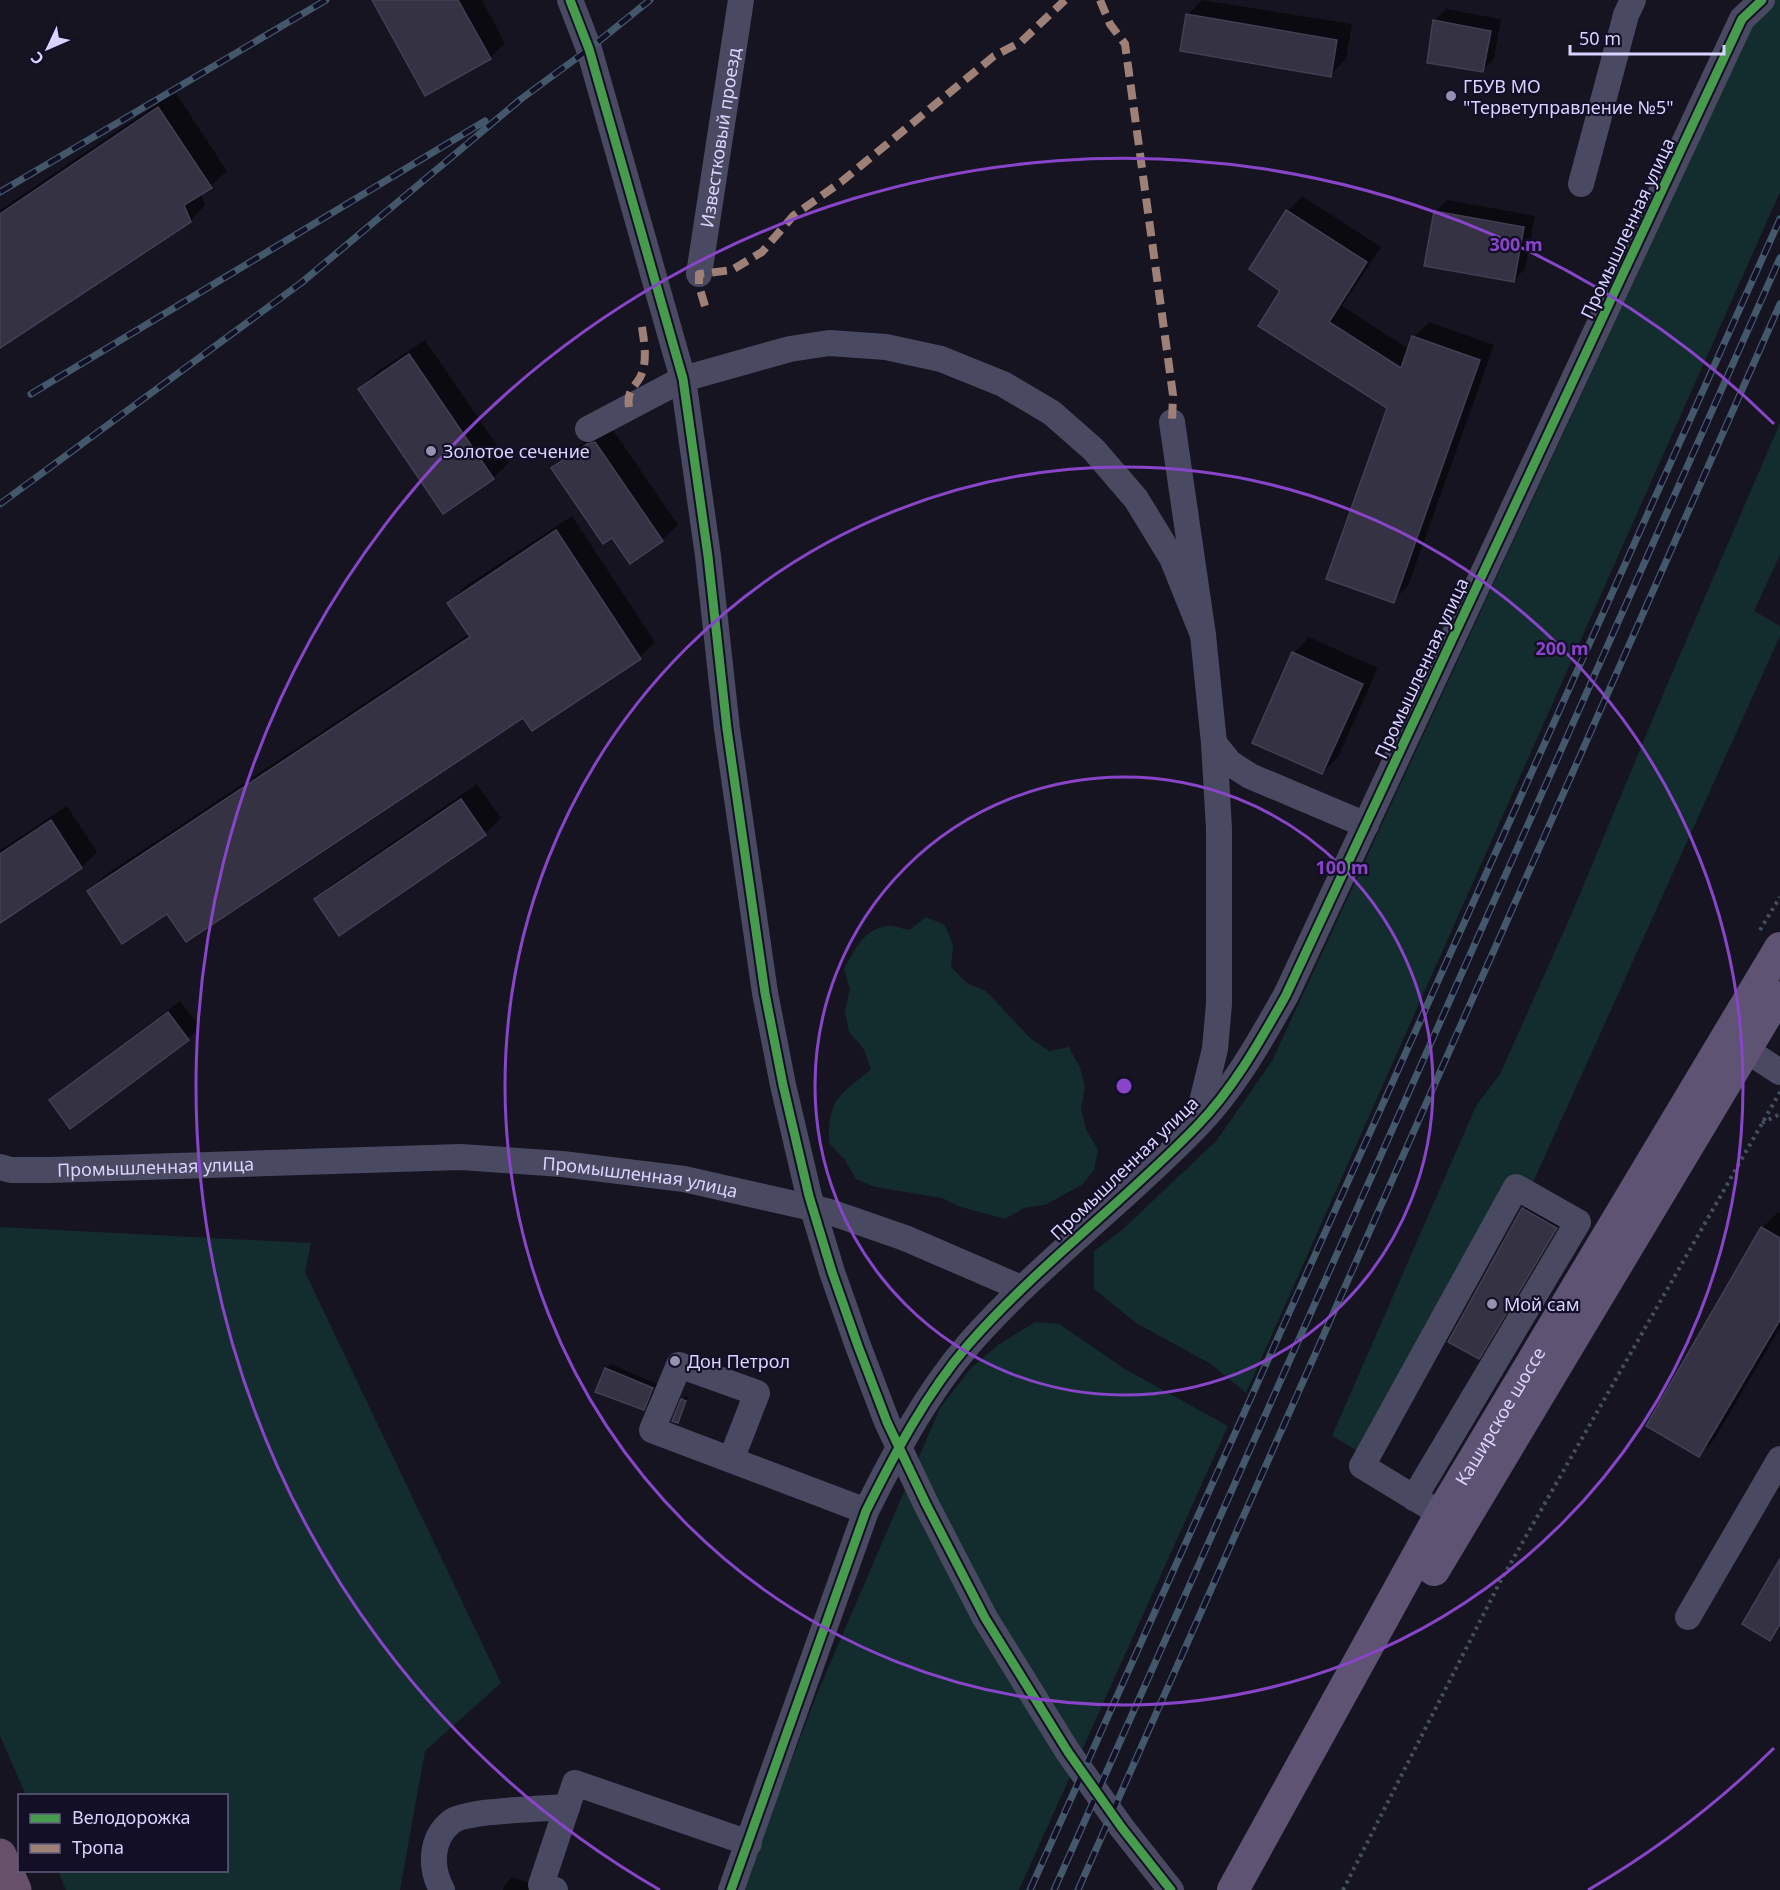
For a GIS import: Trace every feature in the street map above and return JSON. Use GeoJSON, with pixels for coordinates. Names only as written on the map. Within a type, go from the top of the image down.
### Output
{"type":"FeatureCollection","features":[{"type":"Feature","properties":{"kind":"highway"},"geometry":{"type":"LineString","coordinates":[[0,1855],[15,1890]]}},
{"type":"Feature","properties":{"kind":"main road","name":"Каширское шоссе"},"geometry":{"type":"LineString","coordinates":[[1233,1890],[1441,1514],[1780,948]]}},
{"type":"Feature","properties":{"kind":"main road","name":"Каширское шоссе"},"geometry":{"type":"LineString","coordinates":[[1257,1890],[1450,1541],[1780,991]]}},
{"type":"Feature","properties":{"kind":"street"},"geometry":{"type":"LineString","coordinates":[[570,0],[589,50],[683,379],[708,556],[727,729],[765,993],[783,1085],[809,1196],[847,1315],[887,1422],[985,1618],[1039,1708],[1101,1800],[1171,1890]]}},
{"type":"Feature","properties":{"kind":"street","name":"Известковый проезд"},"geometry":{"type":"LineString","coordinates":[[699,274],[741,0]]}},
{"type":"Feature","properties":{"kind":"street"},"geometry":{"type":"LineString","coordinates":[[1581,184],[1626,15],[1633,0]]}},
{"type":"Feature","properties":{"kind":"street","name":"Промышленная улица"},"geometry":{"type":"LineString","coordinates":[[0,1167],[11,1170],[49,1170],[461,1157],[562,1164],[684,1179],[830,1212],[905,1238],[1021,1288],[1196,1128],[1256,1049],[1286,995],[1743,19],[1762,0]]}},
{"type":"Feature","properties":{"kind":"street"},"geometry":{"type":"LineString","coordinates":[[588,429],[683,379],[790,349],[829,343],[886,347],[941,359],[1003,384],[1052,413],[1094,450],[1136,499],[1172,558],[1203,635]]}},
{"type":"Feature","properties":{"kind":"street"},"geometry":{"type":"LineString","coordinates":[[1172,422],[1203,635],[1214,743],[1219,828],[1219,1004],[1215,1048],[1196,1128]]}},
{"type":"Feature","properties":{"kind":"street"},"geometry":{"type":"LineString","coordinates":[[1214,743],[1230,763],[1250,776],[1366,825]]}},
{"type":"Feature","properties":{"kind":"street"},"geometry":{"type":"LineString","coordinates":[[1746,1050],[1780,1072]]}},
{"type":"Feature","properties":{"kind":"street"},"geometry":{"type":"LineString","coordinates":[[1414,1498],[1578,1222],[1516,1188],[1362,1466],[1414,1498],[1441,1514]]}},
{"type":"Feature","properties":{"kind":"street"},"geometry":{"type":"LineString","coordinates":[[730,1890],[749,1843],[866,1511],[891,1461],[929,1397],[967,1347],[1021,1288]]}},
{"type":"Feature","properties":{"kind":"street"},"geometry":{"type":"LineString","coordinates":[[1688,1617],[1780,1459]]}},
{"type":"Feature","properties":{"kind":"street"},"geometry":{"type":"LineString","coordinates":[[731,1460],[866,1511]]}},
{"type":"Feature","properties":{"kind":"street"},"geometry":{"type":"LineString","coordinates":[[555,1890],[541,1885],[575,1783],[749,1843]]}},
{"type":"Feature","properties":{"kind":"street"},"geometry":{"type":"LineString","coordinates":[[442,1890],[432,1864],[435,1847],[452,1821],[472,1815],[567,1807]]}},
{"type":"Feature","properties":{"kind":"path"},"geometry":{"type":"LineString","coordinates":[[1343,1890],[1501,1580],[1780,1091]]}},
{"type":"Feature","properties":{"kind":"path"},"geometry":{"type":"LineString","coordinates":[[1762,1123],[1780,1114]]}},
{"type":"Feature","properties":{"kind":"green space"},"geometry":{"type":"Polygon","coordinates":[[[1773,0],[1780,0],[1780,192],[1246,1393],[1211,1364],[1136,1323],[1094,1289],[1094,1251],[1121,1231],[1217,1140],[1272,1061],[1752,27],[1773,0]]]}},
{"type":"Feature","properties":{"kind":"green space"},"geometry":{"type":"Polygon","coordinates":[[[1780,423],[1780,555],[1754,611],[1780,626],[1780,636],[1530,1189],[1363,1454],[1332,1436],[1476,1106],[1500,1074],[1572,913],[1780,423]]]}},
{"type":"Feature","properties":{"kind":"green space"},"geometry":{"type":"Polygon","coordinates":[[[926,917],[945,925],[953,945],[951,967],[967,983],[986,991],[1030,1038],[1049,1051],[1069,1047],[1080,1068],[1085,1087],[1081,1109],[1086,1129],[1098,1150],[1094,1170],[1083,1184],[1045,1205],[1024,1208],[1005,1219],[961,1207],[942,1198],[875,1187],[856,1179],[845,1160],[829,1143],[833,1107],[843,1093],[871,1069],[863,1048],[849,1032],[845,1011],[850,989],[844,969],[860,942],[871,932],[889,926],[909,930],[926,917]]]}},
{"type":"Feature","properties":{"kind":"green space"},"geometry":{"type":"Polygon","coordinates":[[[0,1227],[311,1243],[305,1272],[501,1683],[425,1751],[400,1890],[66,1890],[58,1872],[228,1872],[228,1794],[26,1794],[0,1736],[0,1227]]]}},
{"type":"Feature","properties":{"kind":"green space"},"geometry":{"type":"Polygon","coordinates":[[[1035,1322],[1059,1324],[1125,1369],[1228,1426],[1019,1890],[742,1890],[817,1694],[940,1408],[971,1368],[998,1345],[1035,1322]]]}},
{"type":"Feature","properties":{"kind":"building"},"geometry":{"type":"Polygon","coordinates":[[[372,0],[458,0],[491,59],[425,96],[372,0]]]}},
{"type":"Feature","properties":{"kind":"building"},"geometry":{"type":"Polygon","coordinates":[[[1186,14],[1337,40],[1331,77],[1180,51],[1186,14]]]}},
{"type":"Feature","properties":{"kind":"building"},"geometry":{"type":"Polygon","coordinates":[[[1433,20],[1491,31],[1483,72],[1427,63],[1433,20]]]}},
{"type":"Feature","properties":{"kind":"building"},"geometry":{"type":"Polygon","coordinates":[[[158,107],[212,188],[184,205],[191,222],[0,348],[0,214],[158,107]]]}},
{"type":"Feature","properties":{"kind":"building"},"geometry":{"type":"Polygon","coordinates":[[[1286,210],[1367,262],[1329,322],[1401,368],[1412,336],[1480,360],[1394,603],[1326,579],[1387,408],[1258,326],[1280,291],[1249,269],[1286,210]]]}},
{"type":"Feature","properties":{"kind":"building"},"geometry":{"type":"Polygon","coordinates":[[[1434,211],[1524,227],[1514,282],[1424,266],[1434,211]]]}},
{"type":"Feature","properties":{"kind":"building"},"geometry":{"type":"Polygon","coordinates":[[[409,354],[494,479],[443,514],[358,389],[409,354]]]}},
{"type":"Feature","properties":{"kind":"building"},"geometry":{"type":"Polygon","coordinates":[[[595,442],[663,541],[630,564],[612,538],[603,544],[551,468],[587,444],[595,442]]]}},
{"type":"Feature","properties":{"kind":"building"},"geometry":{"type":"Polygon","coordinates":[[[556,530],[641,659],[532,731],[523,718],[186,942],[167,914],[122,944],[87,891],[470,637],[447,603],[556,530]]]}},
{"type":"Feature","properties":{"kind":"building"},"geometry":{"type":"Polygon","coordinates":[[[1292,652],[1363,684],[1322,774],[1252,743],[1292,652]]]}},
{"type":"Feature","properties":{"kind":"building"},"geometry":{"type":"Polygon","coordinates":[[[461,799],[486,835],[339,936],[314,899],[461,799]]]}},
{"type":"Feature","properties":{"kind":"building"},"geometry":{"type":"Polygon","coordinates":[[[51,820],[82,868],[0,923],[0,854],[51,820]]]}},
{"type":"Feature","properties":{"kind":"building"},"geometry":{"type":"Polygon","coordinates":[[[168,1012],[189,1040],[70,1129],[49,1100],[168,1012]]]}},
{"type":"Feature","properties":{"kind":"building","name":"Мой сам"},"geometry":{"type":"Polygon","coordinates":[[[1522,1208],[1557,1228],[1479,1359],[1448,1342],[1522,1208]]]}},
{"type":"Feature","properties":{"kind":"building"},"geometry":{"type":"Polygon","coordinates":[[[1761,1227],[1780,1238],[1780,1320],[1699,1457],[1646,1426],[1761,1227]]]}},
{"type":"Feature","properties":{"kind":"building"},"geometry":{"type":"Polygon","coordinates":[[[605,1368],[653,1388],[644,1410],[595,1392],[605,1368]]]}},
{"type":"Feature","properties":{"kind":"building"},"geometry":{"type":"Polygon","coordinates":[[[681,1399],[686,1401],[678,1423],[672,1421],[681,1399]]]}},
{"type":"Feature","properties":{"kind":"building"},"geometry":{"type":"Polygon","coordinates":[[[1780,1559],[1780,1624],[1770,1641],[1742,1624],[1780,1559]]]}},
{"type":"Feature","properties":{"kind":"railway"},"geometry":{"type":"LineString","coordinates":[[0,192],[326,0]]}},
{"type":"Feature","properties":{"kind":"railway"},"geometry":{"type":"LineString","coordinates":[[0,504],[301,283],[521,99],[650,0]]}},
{"type":"Feature","properties":{"kind":"railway"},"geometry":{"type":"LineString","coordinates":[[31,394],[485,121]]}},
{"type":"Feature","properties":{"kind":"railway"},"geometry":{"type":"LineString","coordinates":[[1030,1890],[1780,219]]}},
{"type":"Feature","properties":{"kind":"railway"},"geometry":{"type":"LineString","coordinates":[[1054,1890],[1780,258]]}},
{"type":"Feature","properties":{"kind":"railway"},"geometry":{"type":"LineString","coordinates":[[1078,1890],[1780,304]]}},
{"type":"Feature","properties":{"kind":"marked path"},"geometry":{"type":"LineString","coordinates":[[705,306],[699,286],[699,274],[732,270],[762,252],[793,216],[841,182],[994,56],[1021,42],[1065,0]]}},
{"type":"Feature","properties":{"kind":"marked path"},"geometry":{"type":"LineString","coordinates":[[1100,0],[1110,24],[1125,44],[1173,395],[1172,422]]}},
{"type":"Feature","properties":{"kind":"marked path"},"geometry":{"type":"LineString","coordinates":[[629,407],[630,392],[640,378],[645,360],[641,320]]}},
{"type":"Feature","properties":{"kind":"cycle path"},"geometry":{"type":"LineString","coordinates":[[570,0],[589,49],[683,379],[708,556],[727,729],[765,993],[783,1085],[809,1196],[832,1272],[887,1422],[985,1618],[1068,1752],[1122,1828],[1171,1890]]}},
{"type":"Feature","properties":{"kind":"cycle path"},"geometry":{"type":"LineString","coordinates":[[731,1890],[866,1511],[900,1446],[938,1383],[968,1345],[1023,1288],[1197,1126],[1235,1080],[1256,1047],[1286,995],[1742,19],[1762,0]]}},
{"type":"Feature","properties":{"kind":"place","name":"ГБУВ МО \"Терветуправление №5\""},"geometry":{"type":"Point","coordinates":[1451,96]}},
{"type":"Feature","properties":{"kind":"place","name":"Золотое сечение"},"geometry":{"type":"Point","coordinates":[431,451]}},
{"type":"Feature","properties":{"kind":"place","name":"Мой сам"},"geometry":{"type":"Point","coordinates":[1492,1304]}},
{"type":"Feature","properties":{"kind":"place","name":"Дон Петрол"},"geometry":{"type":"Point","coordinates":[675,1361]}}]}
